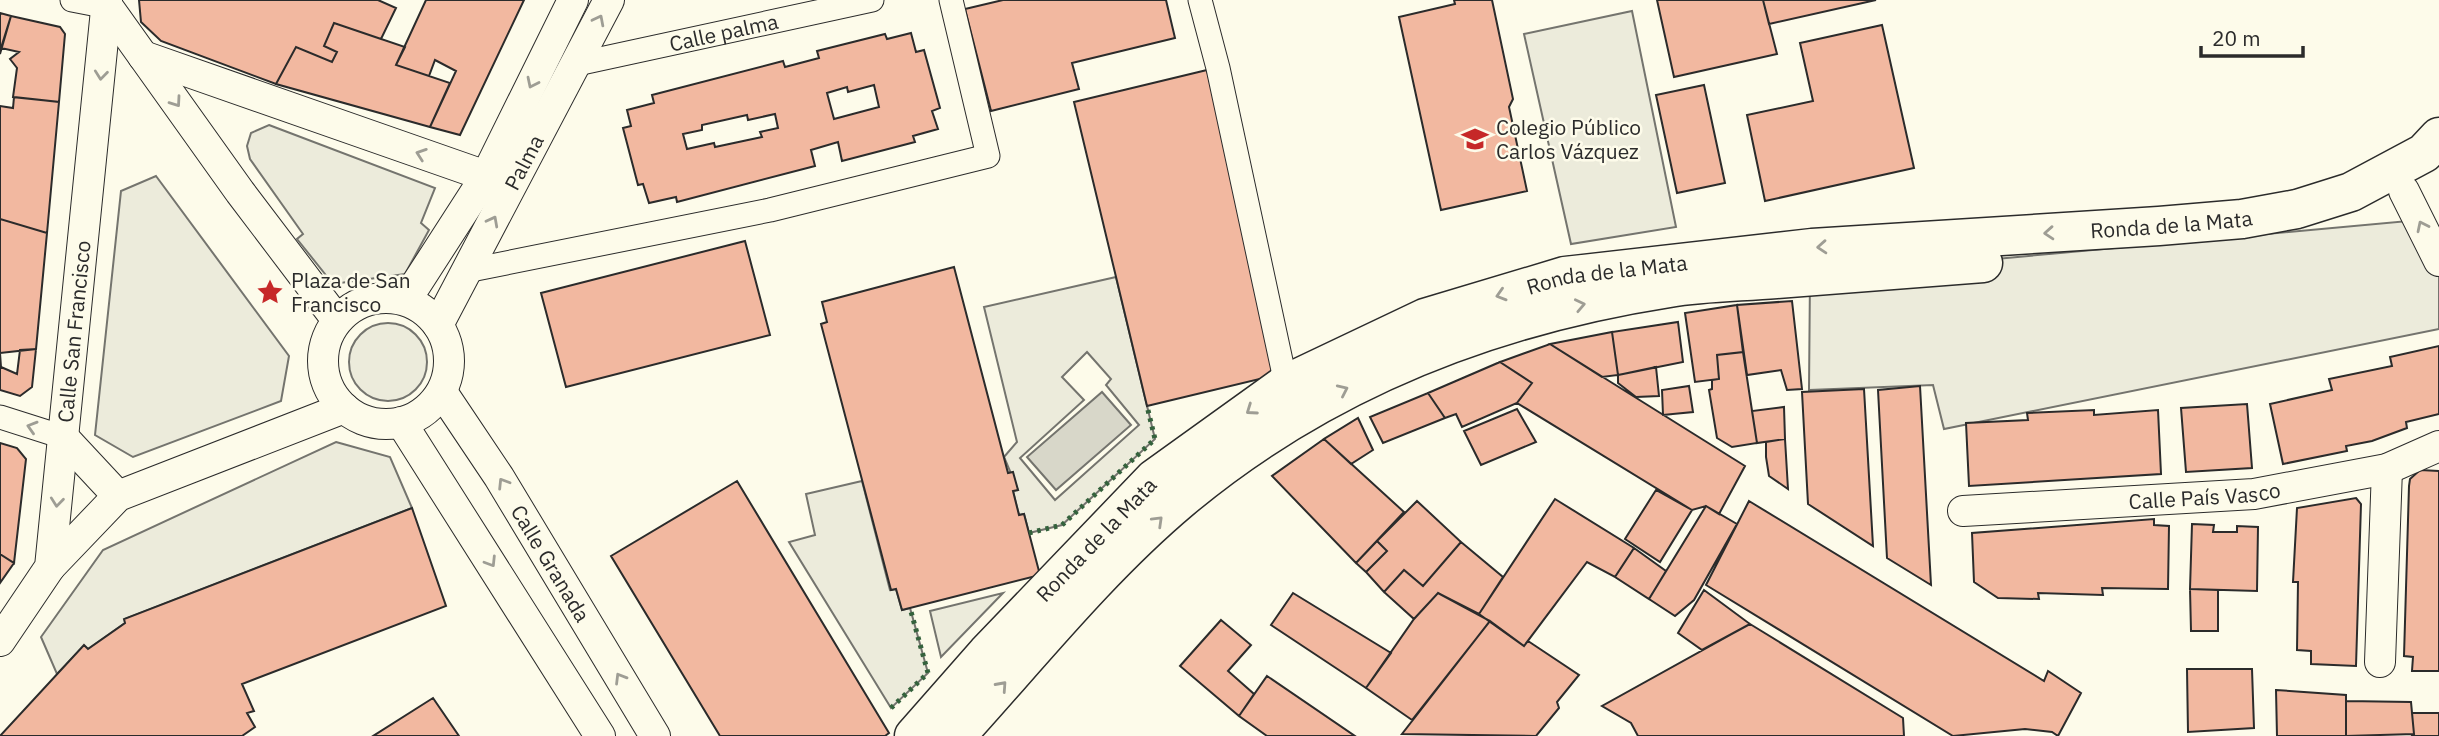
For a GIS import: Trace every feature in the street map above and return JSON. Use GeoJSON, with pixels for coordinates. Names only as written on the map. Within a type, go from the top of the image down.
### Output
{"type":"FeatureCollection","features":[{"type":"Feature","properties":{"kind":"highway","name":"Ronda de la Mata"},"geometry":{"type":"LineString","coordinates":[[914,736],[987,653],[1154,479],[1286,384],[1425,318],[1565,276],[1812,248],[2242,219],[2297,209],[2351,192],[2424,153],[2439,137]]}},
{"type":"Feature","properties":{"kind":"highway","name":"Ronda de la Mata"},"geometry":{"type":"LineString","coordinates":[[956,736],[1102,576],[1178,502],[1288,419],[1405,362],[1475,336],[1575,305],[1672,287],[2240,242],[2301,232],[2364,211],[2439,171]]}},
{"type":"Feature","properties":{"kind":"street"},"geometry":{"type":"LineString","coordinates":[[72,0],[107,3],[337,320]]}},
{"type":"Feature","properties":{"kind":"street","name":"Palma"},"geometry":{"type":"LineString","coordinates":[[406,300],[486,176],[573,0]]}},
{"type":"Feature","properties":{"kind":"street","name":"Palma"},"geometry":{"type":"LineString","coordinates":[[438,324],[609,0]]}},
{"type":"Feature","properties":{"kind":"street","name":"Calle palma"},"geometry":{"type":"LineString","coordinates":[[577,64],[872,0]]}},
{"type":"Feature","properties":{"kind":"street"},"geometry":{"type":"LineString","coordinates":[[466,271],[770,210],[988,156],[951,0]]}},
{"type":"Feature","properties":{"kind":"street"},"geometry":{"type":"LineString","coordinates":[[1200,0],[1218,68],[1286,384]]}},
{"type":"Feature","properties":{"kind":"street","name":"Calle San Francisco"},"geometry":{"type":"LineString","coordinates":[[0,641],[50,567],[107,3]]}},
{"type":"Feature","properties":{"kind":"street"},"geometry":{"type":"LineString","coordinates":[[143,56],[486,176]]}},
{"type":"Feature","properties":{"kind":"street"},"geometry":{"type":"LineString","coordinates":[[2404,191],[2439,261]]}},
{"type":"Feature","properties":{"kind":"street"},"geometry":{"type":"LineString","coordinates":[[376,298],[406,300],[431,316],[449,346],[448,375],[442,392],[417,416],[401,422],[386,424],[360,418],[344,408],[330,391],[323,364],[326,339],[337,320],[352,307],[376,298]]}},
{"type":"Feature","properties":{"kind":"street","name":"Calle Granada"},"geometry":{"type":"LineString","coordinates":[[442,392],[499,477],[655,736]]}},
{"type":"Feature","properties":{"kind":"street"},"geometry":{"type":"LineString","coordinates":[[50,567],[118,496],[344,408]]}},
{"type":"Feature","properties":{"kind":"street"},"geometry":{"type":"LineString","coordinates":[[0,417],[63,436],[118,496]]}},
{"type":"Feature","properties":{"kind":"street"},"geometry":{"type":"LineString","coordinates":[[401,422],[600,736]]}},
{"type":"Feature","properties":{"kind":"street","name":"Calle País Vasco"},"geometry":{"type":"LineString","coordinates":[[1963,511],[2254,494],[2387,469],[2439,446]]}},
{"type":"Feature","properties":{"kind":"street"},"geometry":{"type":"LineString","coordinates":[[2381,662],[2387,469]]}},
{"type":"Feature","properties":{"kind":"shaded area"},"geometry":{"type":"Polygon","coordinates":[[[1632,11],[1676,227],[1571,244],[1524,34],[1632,11]]]}},
{"type":"Feature","properties":{"kind":"shaded area"},"geometry":{"type":"Polygon","coordinates":[[[269,125],[435,188],[421,223],[429,230],[405,274],[333,284],[297,239],[303,234],[250,159],[247,146],[251,133],[269,125]]]}},
{"type":"Feature","properties":{"kind":"shaded area"},"geometry":{"type":"Polygon","coordinates":[[[156,176],[289,356],[281,401],[133,457],[95,435],[121,191],[156,176]]]}},
{"type":"Feature","properties":{"kind":"shaded area"},"geometry":{"type":"Polygon","coordinates":[[[2419,220],[2439,261],[2439,329],[1944,429],[1933,385],[1809,390],[1810,276],[2419,220]]]}},
{"type":"Feature","properties":{"kind":"shaded area"},"geometry":{"type":"Polygon","coordinates":[[[1116,277],[1155,439],[1062,525],[1029,533],[1024,514],[1019,515],[1013,491],[1018,490],[1004,457],[1017,442],[984,307],[1116,277]],[[1087,352],[1062,377],[1084,400],[1020,458],[1055,500],[1139,425],[1106,385],[1111,379],[1087,352]]]}},
{"type":"Feature","properties":{"kind":"shaded area"},"geometry":{"type":"Polygon","coordinates":[[[388,323],[403,326],[416,334],[424,347],[427,362],[424,377],[416,390],[403,398],[388,401],[373,398],[360,390],[352,377],[349,362],[352,347],[360,334],[373,326],[388,323]]]}},
{"type":"Feature","properties":{"kind":"shaded area"},"geometry":{"type":"Polygon","coordinates":[[[1102,392],[1131,425],[1056,490],[1027,457],[1102,392]]]}},
{"type":"Feature","properties":{"kind":"shaded area"},"geometry":{"type":"Polygon","coordinates":[[[336,442],[390,457],[412,508],[125,619],[125,623],[88,649],[84,646],[57,674],[41,637],[103,550],[336,442]]]}},
{"type":"Feature","properties":{"kind":"shaded area"},"geometry":{"type":"Polygon","coordinates":[[[862,481],[890,590],[896,589],[902,610],[910,608],[928,673],[891,708],[789,542],[815,535],[806,494],[862,481]]]}},
{"type":"Feature","properties":{"kind":"shaded area"},"geometry":{"type":"Polygon","coordinates":[[[1003,593],[941,657],[930,611],[1003,593]]]}},
{"type":"Feature","properties":{"kind":"building"},"geometry":{"type":"Polygon","coordinates":[[[139,0],[378,0],[396,8],[381,39],[334,23],[324,46],[337,52],[332,62],[296,47],[276,84],[161,41],[141,22],[139,0]]]}},
{"type":"Feature","properties":{"kind":"building"},"geometry":{"type":"Polygon","coordinates":[[[426,0],[524,0],[460,135],[430,127],[456,71],[435,60],[429,76],[396,65],[426,0]]]}},
{"type":"Feature","properties":{"kind":"building"},"geometry":{"type":"Polygon","coordinates":[[[1003,0],[1166,0],[1175,38],[1072,63],[1079,89],[991,111],[965,9],[1003,0]]]}},
{"type":"Feature","properties":{"kind":"building"},"geometry":{"type":"Polygon","coordinates":[[[1454,0],[1492,0],[1513,99],[1509,107],[1527,191],[1441,210],[1399,17],[1455,4],[1454,0]]]}},
{"type":"Feature","properties":{"kind":"building"},"geometry":{"type":"Polygon","coordinates":[[[1657,0],[1763,0],[1777,54],[1674,77],[1657,0]]]}},
{"type":"Feature","properties":{"kind":"building"},"geometry":{"type":"Polygon","coordinates":[[[1763,0],[1876,0],[1769,24],[1763,0]]]}},
{"type":"Feature","properties":{"kind":"building"},"geometry":{"type":"Polygon","coordinates":[[[0,13],[11,16],[0,54],[0,13]]]}},
{"type":"Feature","properties":{"kind":"building"},"geometry":{"type":"Polygon","coordinates":[[[11,16],[60,27],[65,34],[59,102],[13,97],[17,68],[10,59],[19,52],[1,48],[11,16]]]}},
{"type":"Feature","properties":{"kind":"building"},"geometry":{"type":"Polygon","coordinates":[[[334,23],[405,47],[396,65],[450,83],[430,127],[276,84],[296,47],[332,62],[337,52],[324,46],[334,23]]]}},
{"type":"Feature","properties":{"kind":"building"},"geometry":{"type":"Polygon","coordinates":[[[1882,25],[1914,168],[1765,201],[1747,115],[1813,101],[1800,43],[1882,25]]]}},
{"type":"Feature","properties":{"kind":"building"},"geometry":{"type":"Polygon","coordinates":[[[911,33],[916,52],[924,50],[940,108],[932,111],[938,129],[913,136],[915,142],[842,161],[838,142],[811,150],[815,166],[677,202],[676,197],[649,203],[643,184],[638,185],[623,128],[631,126],[627,110],[654,103],[652,95],[783,61],[785,67],[819,58],[817,51],[885,34],[887,39],[911,33]],[[874,85],[848,92],[847,87],[827,93],[834,119],[879,107],[874,85]],[[775,114],[748,120],[747,115],[702,125],[702,130],[683,134],[687,149],[714,143],[715,147],[762,137],[760,132],[778,128],[775,114]]]}},
{"type":"Feature","properties":{"kind":"building"},"geometry":{"type":"Polygon","coordinates":[[[1207,70],[1280,374],[1147,406],[1074,102],[1207,70]]]}},
{"type":"Feature","properties":{"kind":"building"},"geometry":{"type":"Polygon","coordinates":[[[1704,85],[1725,183],[1677,193],[1656,95],[1704,85]]]}},
{"type":"Feature","properties":{"kind":"building"},"geometry":{"type":"Polygon","coordinates":[[[14,97],[59,102],[47,233],[0,219],[0,106],[13,108],[14,97]]]}},
{"type":"Feature","properties":{"kind":"building"},"geometry":{"type":"Polygon","coordinates":[[[0,219],[47,233],[36,349],[0,353],[0,219]]]}},
{"type":"Feature","properties":{"kind":"building"},"geometry":{"type":"Polygon","coordinates":[[[745,241],[770,335],[566,387],[541,293],[745,241]]]}},
{"type":"Feature","properties":{"kind":"building"},"geometry":{"type":"Polygon","coordinates":[[[954,267],[1008,473],[1013,472],[1018,490],[1013,491],[1019,515],[1024,514],[1040,575],[902,610],[896,589],[891,590],[821,324],[827,322],[822,302],[954,267]]]}},
{"type":"Feature","properties":{"kind":"building"},"geometry":{"type":"Polygon","coordinates":[[[1792,301],[1802,389],[1787,390],[1781,370],[1747,375],[1737,305],[1792,301]]]}},
{"type":"Feature","properties":{"kind":"building"},"geometry":{"type":"Polygon","coordinates":[[[1737,305],[1743,352],[1717,355],[1719,379],[1695,382],[1685,313],[1737,305]]]}},
{"type":"Feature","properties":{"kind":"building"},"geometry":{"type":"Polygon","coordinates":[[[1678,322],[1683,362],[1618,375],[1612,332],[1678,322]]]}},
{"type":"Feature","properties":{"kind":"building"},"geometry":{"type":"Polygon","coordinates":[[[1612,332],[1618,375],[1602,377],[1550,344],[1612,332]]]}},
{"type":"Feature","properties":{"kind":"building"},"geometry":{"type":"Polygon","coordinates":[[[1550,344],[1745,466],[1719,514],[1706,506],[1692,510],[1517,403],[1532,383],[1500,362],[1550,344]]]}},
{"type":"Feature","properties":{"kind":"building"},"geometry":{"type":"Polygon","coordinates":[[[2439,346],[2439,414],[2406,422],[2407,428],[2372,441],[2346,446],[2347,451],[2283,464],[2270,404],[2332,390],[2329,379],[2392,366],[2390,357],[2439,346]]]}},
{"type":"Feature","properties":{"kind":"building"},"geometry":{"type":"Polygon","coordinates":[[[36,349],[32,387],[20,396],[0,390],[0,353],[1,367],[17,374],[20,350],[36,349]]]}},
{"type":"Feature","properties":{"kind":"building"},"geometry":{"type":"Polygon","coordinates":[[[1743,352],[1757,443],[1732,447],[1717,438],[1709,390],[1712,389],[1712,380],[1719,379],[1717,355],[1743,352]]]}},
{"type":"Feature","properties":{"kind":"building"},"geometry":{"type":"Polygon","coordinates":[[[1500,362],[1532,383],[1517,403],[1462,427],[1456,414],[1445,418],[1428,393],[1500,362]]]}},
{"type":"Feature","properties":{"kind":"building"},"geometry":{"type":"Polygon","coordinates":[[[1656,367],[1659,396],[1636,397],[1618,383],[1618,375],[1656,367]]]}},
{"type":"Feature","properties":{"kind":"building"},"geometry":{"type":"Polygon","coordinates":[[[1689,386],[1693,412],[1663,415],[1662,390],[1689,386]]]}},
{"type":"Feature","properties":{"kind":"building"},"geometry":{"type":"Polygon","coordinates":[[[1920,386],[1931,585],[1887,558],[1878,390],[1920,386]]]}},
{"type":"Feature","properties":{"kind":"building"},"geometry":{"type":"Polygon","coordinates":[[[1864,389],[1873,546],[1808,504],[1802,392],[1864,389]]]}},
{"type":"Feature","properties":{"kind":"building"},"geometry":{"type":"Polygon","coordinates":[[[1428,393],[1445,418],[1383,443],[1370,417],[1428,393]]]}},
{"type":"Feature","properties":{"kind":"building"},"geometry":{"type":"Polygon","coordinates":[[[2247,404],[2252,468],[2186,472],[2181,408],[2247,404]]]}},
{"type":"Feature","properties":{"kind":"building"},"geometry":{"type":"Polygon","coordinates":[[[1784,407],[1785,439],[1757,443],[1752,411],[1784,407]]]}},
{"type":"Feature","properties":{"kind":"building"},"geometry":{"type":"Polygon","coordinates":[[[1517,409],[1536,442],[1481,465],[1464,431],[1517,409]]]}},
{"type":"Feature","properties":{"kind":"building"},"geometry":{"type":"Polygon","coordinates":[[[2094,410],[2094,415],[2158,410],[2161,474],[1969,486],[1966,423],[2028,420],[2027,413],[2094,410]]]}},
{"type":"Feature","properties":{"kind":"building"},"geometry":{"type":"Polygon","coordinates":[[[1358,418],[1373,450],[1351,464],[1324,439],[1358,418]]]}},
{"type":"Feature","properties":{"kind":"building"},"geometry":{"type":"Polygon","coordinates":[[[1324,439],[1404,512],[1356,563],[1272,476],[1324,439]]]}},
{"type":"Feature","properties":{"kind":"building"},"geometry":{"type":"Polygon","coordinates":[[[1785,439],[1788,489],[1769,476],[1766,457],[1766,442],[1785,439]]]}},
{"type":"Feature","properties":{"kind":"building"},"geometry":{"type":"Polygon","coordinates":[[[0,443],[17,448],[26,459],[14,563],[0,554],[0,443]]]}},
{"type":"Feature","properties":{"kind":"building"},"geometry":{"type":"Polygon","coordinates":[[[2420,470],[2439,471],[2439,671],[2412,671],[2413,657],[2404,656],[2409,486],[2410,479],[2420,470]]]}},
{"type":"Feature","properties":{"kind":"building"},"geometry":{"type":"Polygon","coordinates":[[[737,481],[889,733],[885,736],[720,736],[611,556],[737,481]]]}},
{"type":"Feature","properties":{"kind":"building"},"geometry":{"type":"Polygon","coordinates":[[[1656,490],[1692,510],[1660,562],[1625,539],[1656,490]]]}},
{"type":"Feature","properties":{"kind":"building"},"geometry":{"type":"Polygon","coordinates":[[[2356,498],[2361,504],[2356,666],[2311,664],[2311,651],[2297,650],[2298,582],[2293,582],[2297,508],[2356,498]]]}},
{"type":"Feature","properties":{"kind":"building"},"geometry":{"type":"Polygon","coordinates":[[[1555,499],[1634,548],[1615,577],[1587,562],[1524,646],[1479,614],[1555,499]]]}},
{"type":"Feature","properties":{"kind":"building"},"geometry":{"type":"Polygon","coordinates":[[[1417,501],[1461,542],[1423,586],[1404,570],[1384,592],[1366,572],[1387,551],[1377,541],[1417,501]]]}},
{"type":"Feature","properties":{"kind":"building"},"geometry":{"type":"Polygon","coordinates":[[[1749,501],[2044,681],[2048,671],[2081,693],[2058,736],[2052,732],[2025,729],[1953,736],[1706,585],[1749,501]]]}},
{"type":"Feature","properties":{"kind":"building"},"geometry":{"type":"Polygon","coordinates":[[[1706,506],[1737,524],[1694,600],[1675,616],[1649,599],[1706,506]]]}},
{"type":"Feature","properties":{"kind":"building"},"geometry":{"type":"Polygon","coordinates":[[[412,508],[446,606],[242,684],[254,711],[247,713],[255,727],[242,736],[0,736],[84,645],[88,649],[125,623],[124,619],[412,508]]]}},
{"type":"Feature","properties":{"kind":"building"},"geometry":{"type":"Polygon","coordinates":[[[2154,519],[2154,525],[2169,526],[2168,589],[2102,588],[2103,595],[2038,593],[2039,599],[1998,598],[1974,582],[1972,533],[2154,519]]]}},
{"type":"Feature","properties":{"kind":"building"},"geometry":{"type":"Polygon","coordinates":[[[2192,524],[2214,525],[2213,532],[2237,532],[2237,526],[2258,527],[2257,591],[2190,589],[2192,524]]]}},
{"type":"Feature","properties":{"kind":"building"},"geometry":{"type":"Polygon","coordinates":[[[1377,541],[1387,551],[1366,572],[1356,563],[1377,541]]]}},
{"type":"Feature","properties":{"kind":"building"},"geometry":{"type":"Polygon","coordinates":[[[1461,542],[1503,577],[1479,614],[1438,593],[1414,619],[1384,592],[1404,570],[1423,586],[1461,542]]]}},
{"type":"Feature","properties":{"kind":"building"},"geometry":{"type":"Polygon","coordinates":[[[1634,548],[1666,571],[1649,599],[1615,577],[1634,548]]]}},
{"type":"Feature","properties":{"kind":"building"},"geometry":{"type":"Polygon","coordinates":[[[0,554],[14,563],[0,583],[0,554]]]}},
{"type":"Feature","properties":{"kind":"building"},"geometry":{"type":"Polygon","coordinates":[[[2190,589],[2218,590],[2218,631],[2191,631],[2190,589]]]}},
{"type":"Feature","properties":{"kind":"building"},"geometry":{"type":"Polygon","coordinates":[[[1704,590],[1750,624],[1702,650],[1678,633],[1704,590]]]}},
{"type":"Feature","properties":{"kind":"building"},"geometry":{"type":"Polygon","coordinates":[[[1293,593],[1391,653],[1366,688],[1271,625],[1293,593]]]}},
{"type":"Feature","properties":{"kind":"building"},"geometry":{"type":"Polygon","coordinates":[[[1438,593],[1490,621],[1412,720],[1366,688],[1414,619],[1438,593]]]}},
{"type":"Feature","properties":{"kind":"building"},"geometry":{"type":"Polygon","coordinates":[[[1221,620],[1251,645],[1228,671],[1254,694],[1239,716],[1180,666],[1221,620]]]}},
{"type":"Feature","properties":{"kind":"building"},"geometry":{"type":"Polygon","coordinates":[[[1490,621],[1524,646],[1528,641],[1579,675],[1557,702],[1559,708],[1536,736],[1402,734],[1490,621]]]}},
{"type":"Feature","properties":{"kind":"building"},"geometry":{"type":"Polygon","coordinates":[[[1750,624],[1903,718],[1904,736],[1638,736],[1631,723],[1602,706],[1750,624]]]}},
{"type":"Feature","properties":{"kind":"building"},"geometry":{"type":"Polygon","coordinates":[[[2187,669],[2252,669],[2254,728],[2188,732],[2187,669]]]}},
{"type":"Feature","properties":{"kind":"building"},"geometry":{"type":"Polygon","coordinates":[[[1267,676],[1355,736],[1267,736],[1239,716],[1267,676]]]}},
{"type":"Feature","properties":{"kind":"building"},"geometry":{"type":"Polygon","coordinates":[[[2276,690],[2346,695],[2346,736],[2277,736],[2276,690]]]}},
{"type":"Feature","properties":{"kind":"building"},"geometry":{"type":"Polygon","coordinates":[[[433,698],[459,736],[373,736],[433,698]]]}},
{"type":"Feature","properties":{"kind":"building"},"geometry":{"type":"Polygon","coordinates":[[[2346,701],[2411,702],[2414,734],[2346,736],[2346,701]]]}},
{"type":"Feature","properties":{"kind":"building"},"geometry":{"type":"Polygon","coordinates":[[[2412,713],[2439,713],[2439,736],[2412,736],[2412,713]]]}},
{"type":"Feature","properties":{"kind":"hedge"},"geometry":{"type":"LineString","coordinates":[[1029,533],[1062,525],[1155,439],[1147,406]]}},
{"type":"Feature","properties":{"kind":"hedge"},"geometry":{"type":"LineString","coordinates":[[891,708],[928,673],[910,608]]}},
{"type":"Feature","properties":{"kind":"place","name":"Colegio Público Carlos Vázquez"},"geometry":{"type":"Point","coordinates":[1475,139]}},
{"type":"Feature","properties":{"kind":"place","name":"Plaza de San Francisco"},"geometry":{"type":"Point","coordinates":[270,292]}}]}
